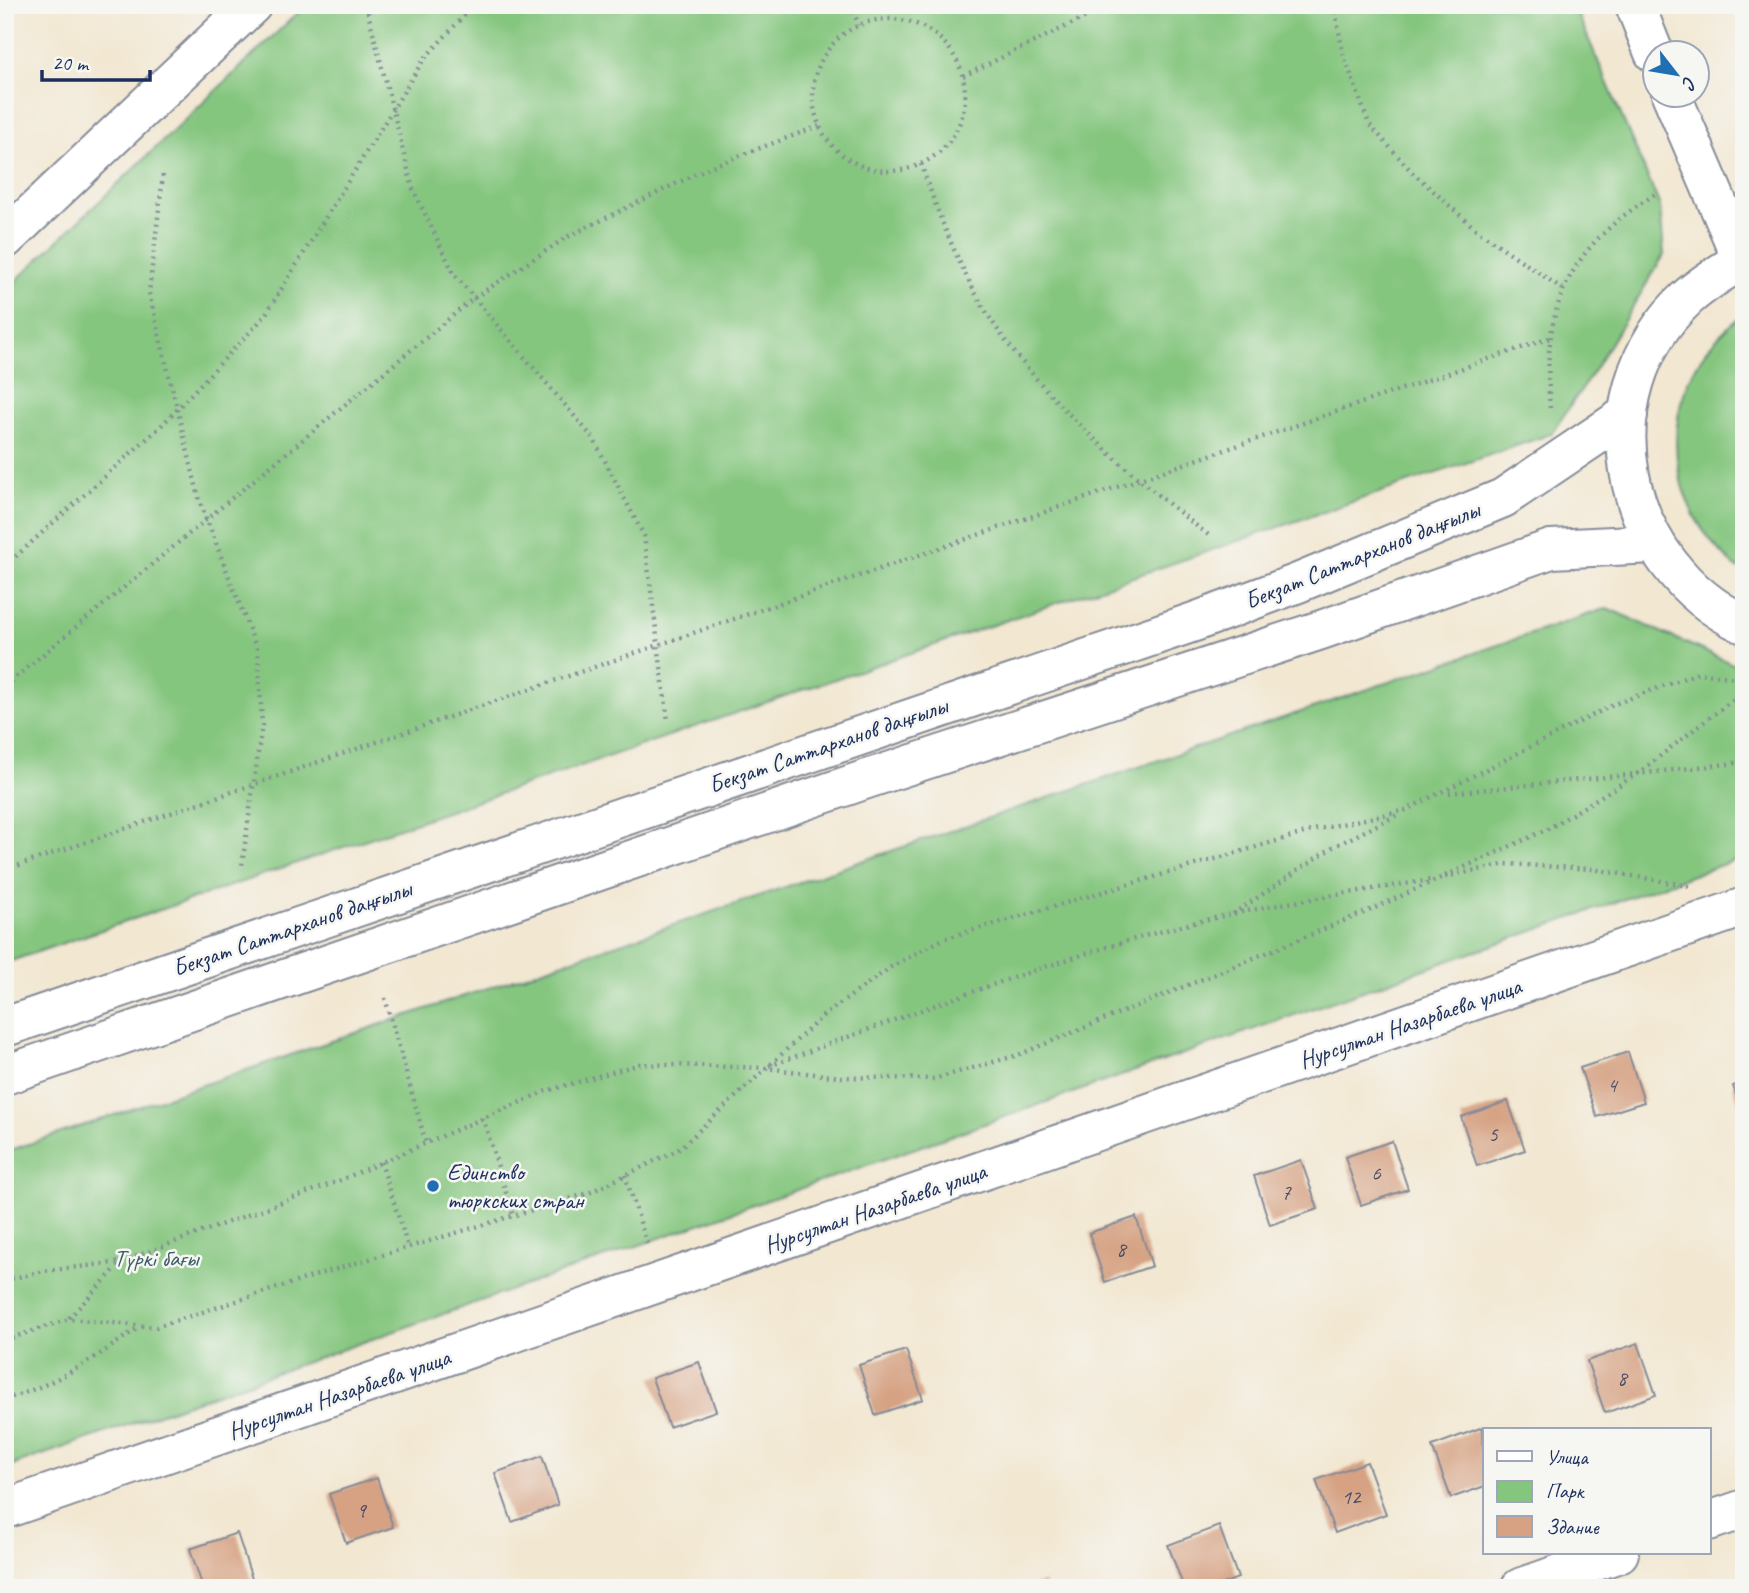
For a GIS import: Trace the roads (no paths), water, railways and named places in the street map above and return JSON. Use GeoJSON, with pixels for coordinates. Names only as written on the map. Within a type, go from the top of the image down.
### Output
{"type":"FeatureCollection","features":[{"type":"Feature","properties":{"kind":"main road"},"geometry":{"type":"LineString","coordinates":[[5,239],[252,5]]}},
{"type":"Feature","properties":{"kind":"main road"},"geometry":{"type":"LineString","coordinates":[[1635,5],[1648,38]]}},
{"type":"Feature","properties":{"kind":"main road"},"geometry":{"type":"LineString","coordinates":[[1677,108],[1743,260],[1687,298],[1665,323],[1648,351],[1635,382],[1628,414],[1626,447],[1630,480],[1639,513],[1654,544],[1674,572],[1698,596],[1744,624]]}},
{"type":"Feature","properties":{"kind":"main road","name":"Бекзат Саттарханов даңғылы"},"geometry":{"type":"LineString","coordinates":[[5,1027],[1248,602],[1503,498],[1628,414]]}},
{"type":"Feature","properties":{"kind":"main road","name":"Бекзат Саттарханов даңғылы"},"geometry":{"type":"LineString","coordinates":[[5,1075],[854,784],[1321,630],[1551,549],[1654,544]]}},
{"type":"Feature","properties":{"kind":"main road","name":"Нурсултан Назарбаева улица"},"geometry":{"type":"LineString","coordinates":[[5,1509],[1740,909]]}},
{"type":"Feature","properties":{"kind":"main road"},"geometry":{"type":"LineString","coordinates":[[1710,1521],[1744,1509]]}},
{"type":"Feature","properties":{"kind":"main road"},"geometry":{"type":"LineString","coordinates":[[1520,1588],[1616,1554]]}},
{"type":"Feature","properties":{"kind":"place","name":"Единство тюркских стран"},"geometry":{"type":"Point","coordinates":[433,1186]}},
{"type":"Feature","properties":{"kind":"park label","name":"Түркі бағы"},"geometry":{"type":"Point","coordinates":[156,1258]}}]}
